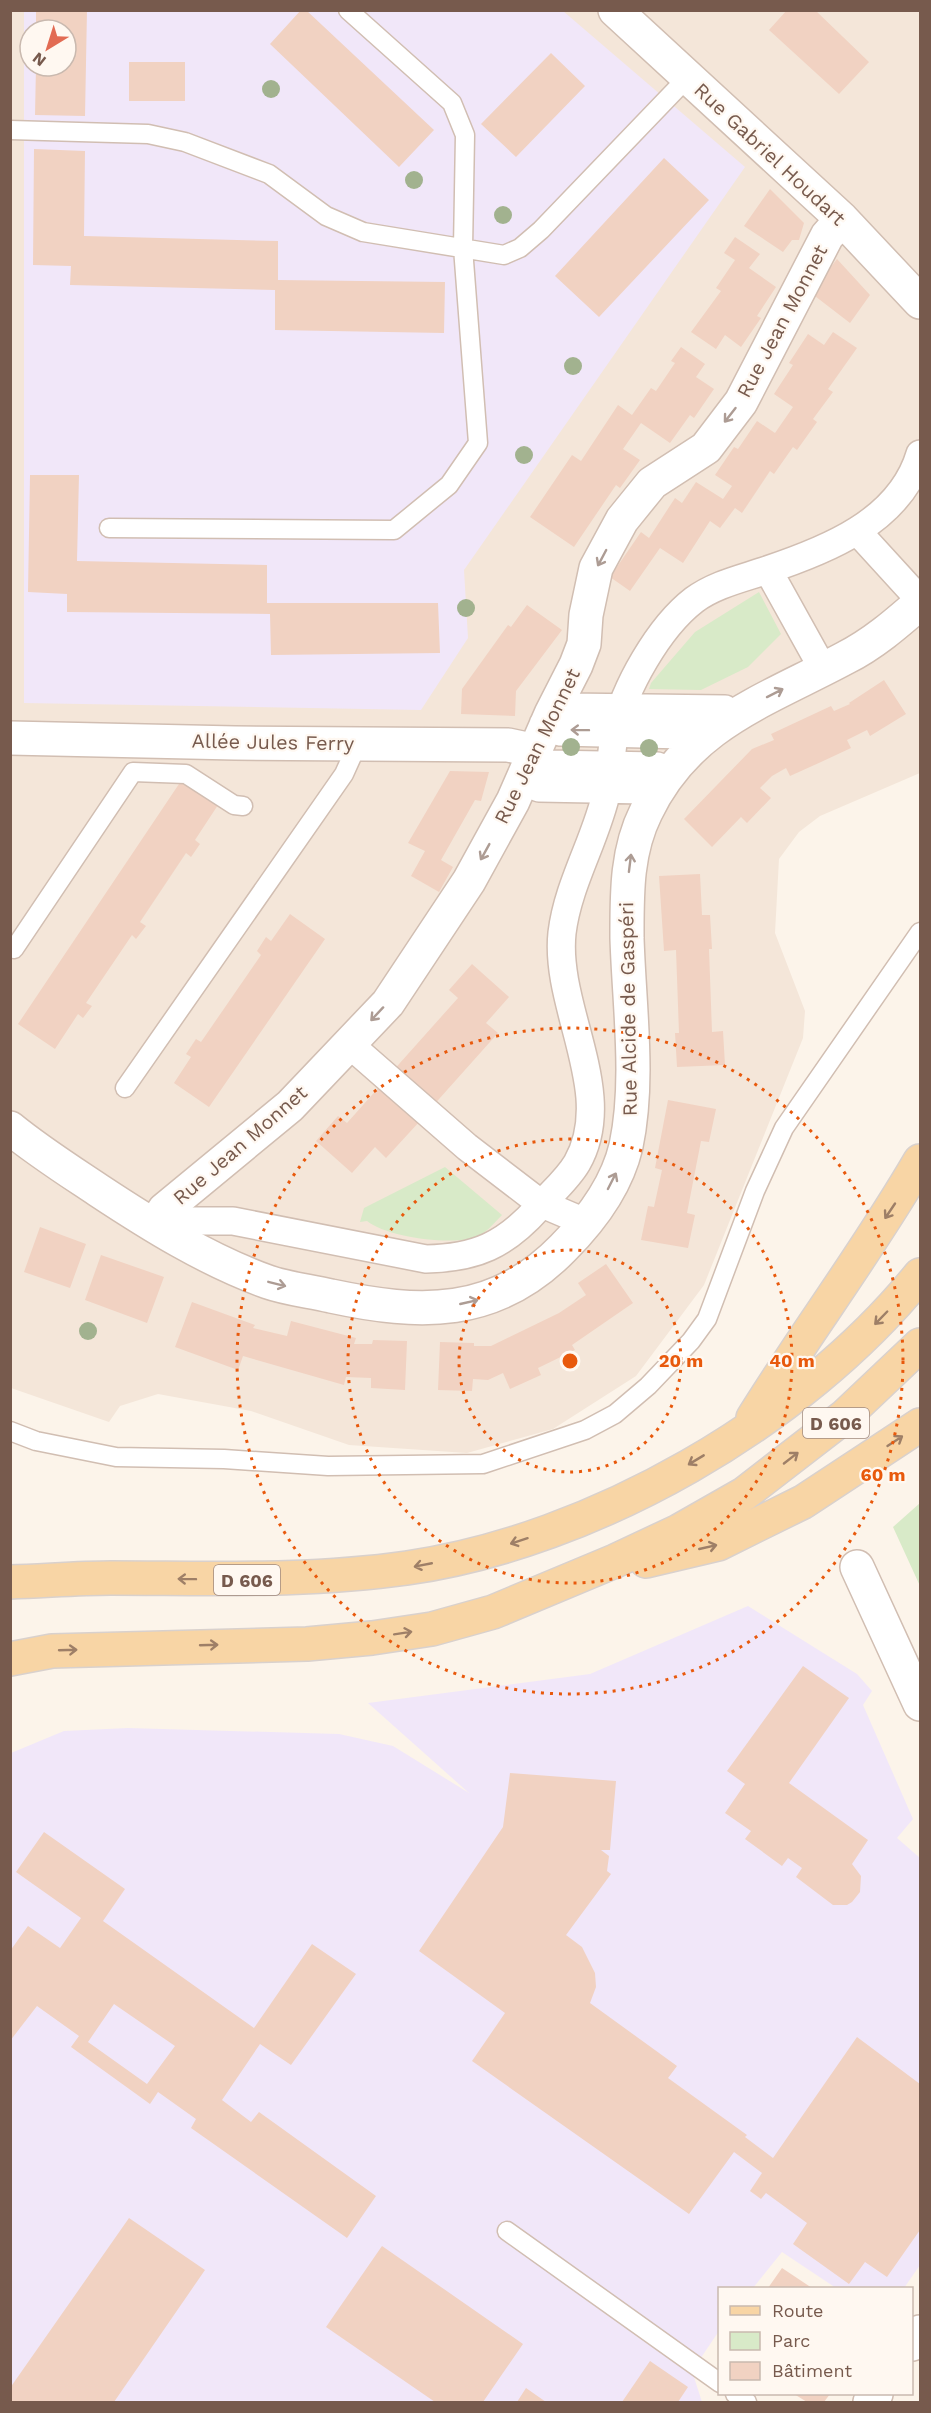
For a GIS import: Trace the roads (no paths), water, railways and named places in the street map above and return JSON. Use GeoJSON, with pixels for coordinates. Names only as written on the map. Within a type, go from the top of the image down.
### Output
{"type":"FeatureCollection","features":[{"type":"Feature","properties":{"kind":"main road"},"geometry":{"type":"LineString","coordinates":[[746,1430],[921,1161]]}},
{"type":"Feature","properties":{"kind":"main road","name":"D 606"},"geometry":{"type":"LineString","coordinates":[[10,1582],[108,1578],[253,1580],[329,1576],[408,1568],[481,1554],[572,1523],[662,1481],[746,1430],[788,1401],[852,1348],[921,1275]]}},
{"type":"Feature","properties":{"kind":"main road","name":"D 606"},"geometry":{"type":"LineString","coordinates":[[10,1659],[52,1651],[307,1644],[372,1638],[432,1629],[493,1612],[615,1561],[668,1536],[744,1494],[845,1416],[921,1345]]}},
{"type":"Feature","properties":{"kind":"main road"},"geometry":{"type":"LineString","coordinates":[[569,1579],[718,1544],[803,1502],[921,1425]]}},
{"type":"Feature","properties":{"kind":"street","name":"Rue Gabriel Houdart"},"geometry":{"type":"LineString","coordinates":[[620,12],[842,219],[921,302]]}},
{"type":"Feature","properties":{"kind":"street","name":"Rue Jean Monnet"},"geometry":{"type":"LineString","coordinates":[[155,1226],[164,1210],[290,1106],[388,1003],[469,881],[538,744],[584,644],[586,615],[596,568],[622,520],[652,483],[705,448],[741,402],[826,236],[842,219]]}},
{"type":"Feature","properties":{"kind":"street"},"geometry":{"type":"LineString","coordinates":[[155,1226],[184,1221],[233,1221],[426,1259],[453,1258],[477,1253],[500,1242],[520,1227],[565,1180],[576,1164],[588,1135],[590,1093],[566,991],[562,960],[562,933],[572,890],[586,856],[608,778],[618,719],[629,688],[646,657],[676,617],[695,600],[714,589],[768,570],[866,527],[891,504],[921,454]]}},
{"type":"Feature","properties":{"kind":"street"},"geometry":{"type":"LineString","coordinates":[[857,531],[921,602]]}},
{"type":"Feature","properties":{"kind":"street"},"geometry":{"type":"LineString","coordinates":[[768,570],[823,669]]}},
{"type":"Feature","properties":{"kind":"street","name":"Rue Alcide de Gaspéri"},"geometry":{"type":"LineString","coordinates":[[10,1128],[34,1148],[155,1226],[223,1263],[271,1283],[406,1309],[441,1308],[498,1294],[524,1281],[548,1264],[587,1224],[613,1180],[625,1151],[631,1120],[632,1076],[627,893],[631,855],[645,813],[686,752],[698,742],[731,717],[849,657],[894,626],[921,602]]}},
{"type":"Feature","properties":{"kind":"street"},"geometry":{"type":"LineString","coordinates":[[662,785],[657,769],[608,778],[547,767],[538,744],[561,729],[618,719],[725,709],[731,717]]}},
{"type":"Feature","properties":{"kind":"street"},"geometry":{"type":"LineString","coordinates":[[618,719],[684,732],[698,742]]}},
{"type":"Feature","properties":{"kind":"street","name":"Allée Jules Ferry"},"geometry":{"type":"LineString","coordinates":[[10,738],[538,744]]}},
{"type":"Feature","properties":{"kind":"street"},"geometry":{"type":"LineString","coordinates":[[349,1044],[467,1148],[542,1204],[587,1224]]}},
{"type":"Feature","properties":{"kind":"street"},"geometry":{"type":"LineString","coordinates":[[857,1567],[921,1704]]}},
{"type":"Feature","properties":{"kind":"lane"},"geometry":{"type":"LineString","coordinates":[[109,528],[394,530],[449,485],[478,443],[463,248],[465,135],[452,103],[348,10]]}},
{"type":"Feature","properties":{"kind":"lane"},"geometry":{"type":"LineString","coordinates":[[10,130],[148,134],[185,142],[269,174],[326,216],[363,232],[504,255],[520,248],[541,230],[688,77]]}},
{"type":"Feature","properties":{"kind":"lane"},"geometry":{"type":"LineString","coordinates":[[125,1088],[344,774],[358,743]]}},
{"type":"Feature","properties":{"kind":"lane"},"geometry":{"type":"LineString","coordinates":[[14,949],[133,772],[186,774],[234,806],[243,806]]}},
{"type":"Feature","properties":{"kind":"lane"},"geometry":{"type":"LineString","coordinates":[[10,1431],[36,1441],[116,1457],[224,1459],[328,1466],[483,1464],[585,1430],[615,1414],[648,1386],[691,1341],[707,1318],[756,1191],[784,1128],[921,932]]}},
{"type":"Feature","properties":{"kind":"lane"},"geometry":{"type":"LineString","coordinates":[[507,2231],[718,2382]]}}]}
